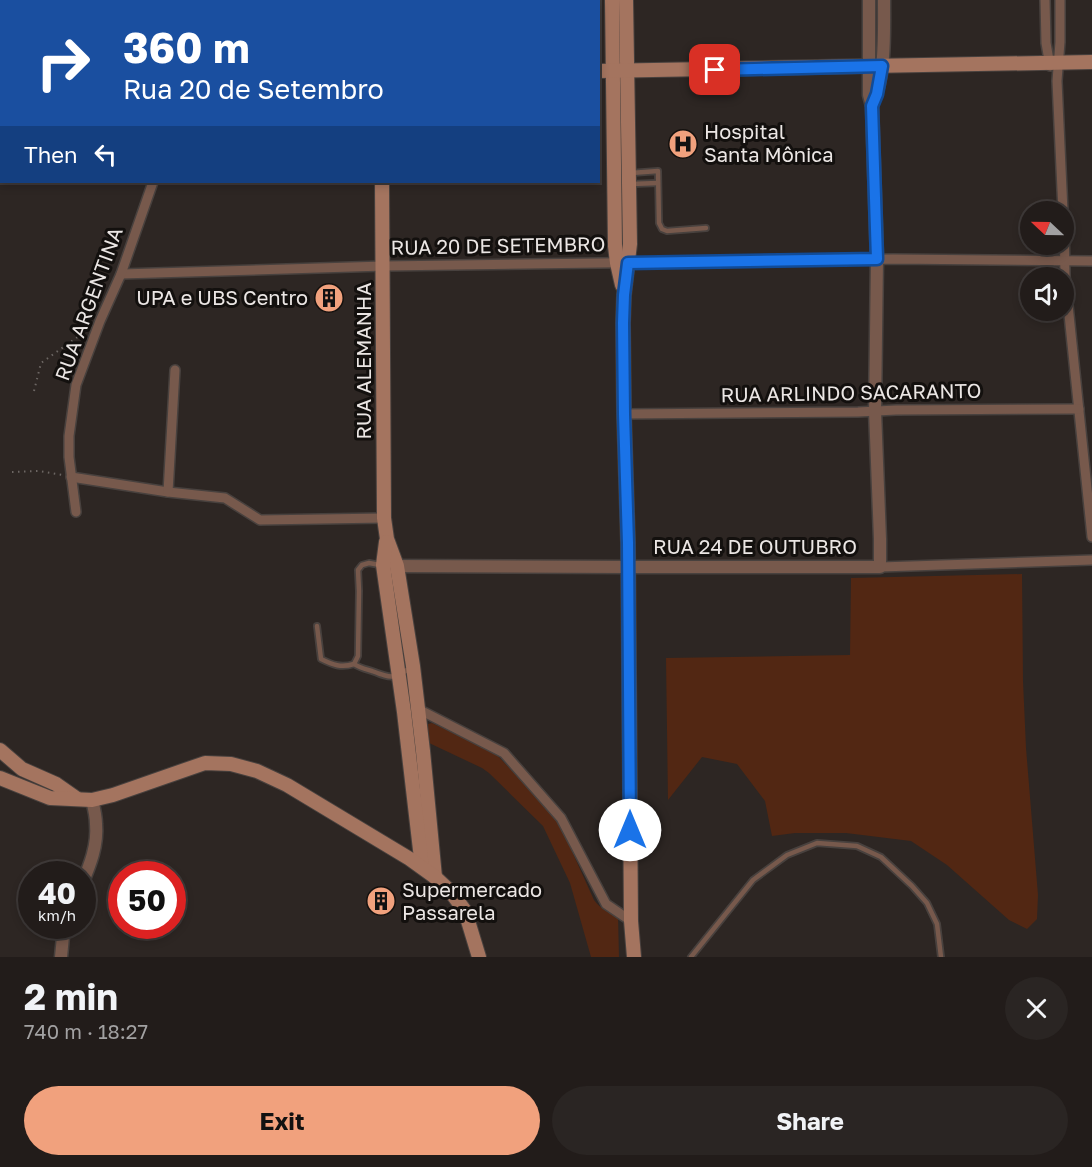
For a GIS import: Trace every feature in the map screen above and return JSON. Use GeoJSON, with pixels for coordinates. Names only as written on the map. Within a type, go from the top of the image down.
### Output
{"type":"FeatureCollection","features":[{"type":"Feature","properties":{"kind":"main road"},"geometry":{"type":"LineString","coordinates":[[612,0],[628,179],[623,263],[623,323],[631,921],[634,957]]}},
{"type":"Feature","properties":{"kind":"main road"},"geometry":{"type":"LineString","coordinates":[[623,263],[615,246],[620,71],[626,0]]}},
{"type":"Feature","properties":{"kind":"main road"},"geometry":{"type":"LineString","coordinates":[[600,71],[1092,62]]}},
{"type":"Feature","properties":{"kind":"main road","name":"RUA ALEMANHA"},"geometry":{"type":"LineString","coordinates":[[382,183],[384,518],[398,676],[429,872]]}},
{"type":"Feature","properties":{"kind":"main road","name":"RUA ALEMANHA"},"geometry":{"type":"LineString","coordinates":[[390,566],[412,666],[418,709],[429,872]]}},
{"type":"Feature","properties":{"kind":"main road"},"geometry":{"type":"LineString","coordinates":[[4,753],[9,760],[9,769],[0,778],[50,798],[92,800],[205,763],[231,764],[257,771],[288,785],[429,872],[451,892],[465,911],[479,957]]}},
{"type":"Feature","properties":{"kind":"main road"},"geometry":{"type":"LineString","coordinates":[[4,753],[22,769],[56,784],[76,798]]}},
{"type":"Feature","properties":{"kind":"street"},"geometry":{"type":"LineString","coordinates":[[869,0],[875,67]]}},
{"type":"Feature","properties":{"kind":"street"},"geometry":{"type":"LineString","coordinates":[[880,567],[875,411],[877,259],[872,106],[869,95],[875,67],[884,42],[884,0]]}},
{"type":"Feature","properties":{"kind":"street"},"geometry":{"type":"LineString","coordinates":[[1045,0],[1046,43],[1058,81],[1063,201]]}},
{"type":"Feature","properties":{"kind":"street"},"geometry":{"type":"LineString","coordinates":[[1054,63],[1060,42],[1060,0]]}},
{"type":"Feature","properties":{"kind":"street","name":"RUA ARGENTINA"},"geometry":{"type":"LineString","coordinates":[[76,512],[70,477],[69,436],[76,385],[153,183]]}},
{"type":"Feature","properties":{"kind":"street"},"geometry":{"type":"LineString","coordinates":[[1065,255],[1092,537]]}},
{"type":"Feature","properties":{"kind":"street","name":"RUA 20 DE SETEMBRO"},"geometry":{"type":"LineString","coordinates":[[120,274],[384,266],[877,259],[1092,261]]}},
{"type":"Feature","properties":{"kind":"street"},"geometry":{"type":"LineString","coordinates":[[168,492],[175,370]]}},
{"type":"Feature","properties":{"kind":"street","name":"RUA ARLINDO SACARANTO"},"geometry":{"type":"LineString","coordinates":[[624,414],[1079,409]]}},
{"type":"Feature","properties":{"kind":"street"},"geometry":{"type":"LineString","coordinates":[[70,477],[225,498],[260,520],[384,518]]}},
{"type":"Feature","properties":{"kind":"street","name":"RUA 24 DE OUTUBRO"},"geometry":{"type":"LineString","coordinates":[[390,566],[880,567],[1092,560]]}},
{"type":"Feature","properties":{"kind":"street"},"geometry":{"type":"LineString","coordinates":[[418,709],[504,753],[561,818],[606,904],[631,921]]}},
{"type":"Feature","properties":{"kind":"street"},"geometry":{"type":"LineString","coordinates":[[91,861],[97,837],[92,800]]}},
{"type":"Feature","properties":{"kind":"street"},"geometry":{"type":"LineString","coordinates":[[61,957],[63,939]]}},
{"type":"Feature","properties":{"kind":"lane"},"geometry":{"type":"LineString","coordinates":[[628,179],[658,171],[659,223],[662,229],[667,231],[706,228]]}},
{"type":"Feature","properties":{"kind":"lane"},"geometry":{"type":"LineString","coordinates":[[628,179],[658,183]]}},
{"type":"Feature","properties":{"kind":"lane"},"geometry":{"type":"LineString","coordinates":[[317,626],[321,658],[345,667],[354,664],[358,656],[358,570],[362,565],[369,563],[390,566]]}},
{"type":"Feature","properties":{"kind":"lane"},"geometry":{"type":"LineString","coordinates":[[354,664],[389,678],[398,676],[412,666]]}},
{"type":"Feature","properties":{"kind":"lane"},"geometry":{"type":"LineString","coordinates":[[691,957],[753,880],[787,855],[817,843],[857,846],[881,857],[927,903],[937,924],[941,957]]}},
{"type":"Feature","properties":{"kind":"path"},"geometry":{"type":"LineString","coordinates":[[34,391],[41,363],[100,321]]}},
{"type":"Feature","properties":{"kind":"path"},"geometry":{"type":"LineString","coordinates":[[12,472],[39,471],[70,477]]}},
{"type":"Feature","properties":{"kind":"shaded area"},"geometry":{"type":"Polygon","coordinates":[[[1022,574],[1026,748],[1038,895],[1037,919],[1027,929],[1009,920],[947,865],[911,841],[846,833],[795,833],[772,836],[765,801],[737,764],[702,757],[668,800],[666,658],[850,655],[851,578],[1022,574]]]}},
{"type":"Feature","properties":{"kind":"shaded area"},"geometry":{"type":"Polygon","coordinates":[[[432,723],[495,753],[555,816],[594,900],[611,914],[618,916],[619,957],[591,957],[570,883],[543,826],[489,773],[427,742],[428,724],[432,723]]]}},
{"type":"Feature","properties":{"kind":"place","name":"Hospital Santa Mônica"},"geometry":{"type":"Point","coordinates":[683,144]}},
{"type":"Feature","properties":{"kind":"place","name":"UPA e UBS Centro"},"geometry":{"type":"Point","coordinates":[329,298]}},
{"type":"Feature","properties":{"kind":"place","name":"Supermercado Passarela"},"geometry":{"type":"Point","coordinates":[381,901]}},
{"type":"Feature","properties":{"kind":"route"},"geometry":{"type":"LineString","coordinates":[[630,830],[628,543],[623,323],[628,263],[877,259],[872,106],[877,94],[882,66],[715,70]]}}]}
